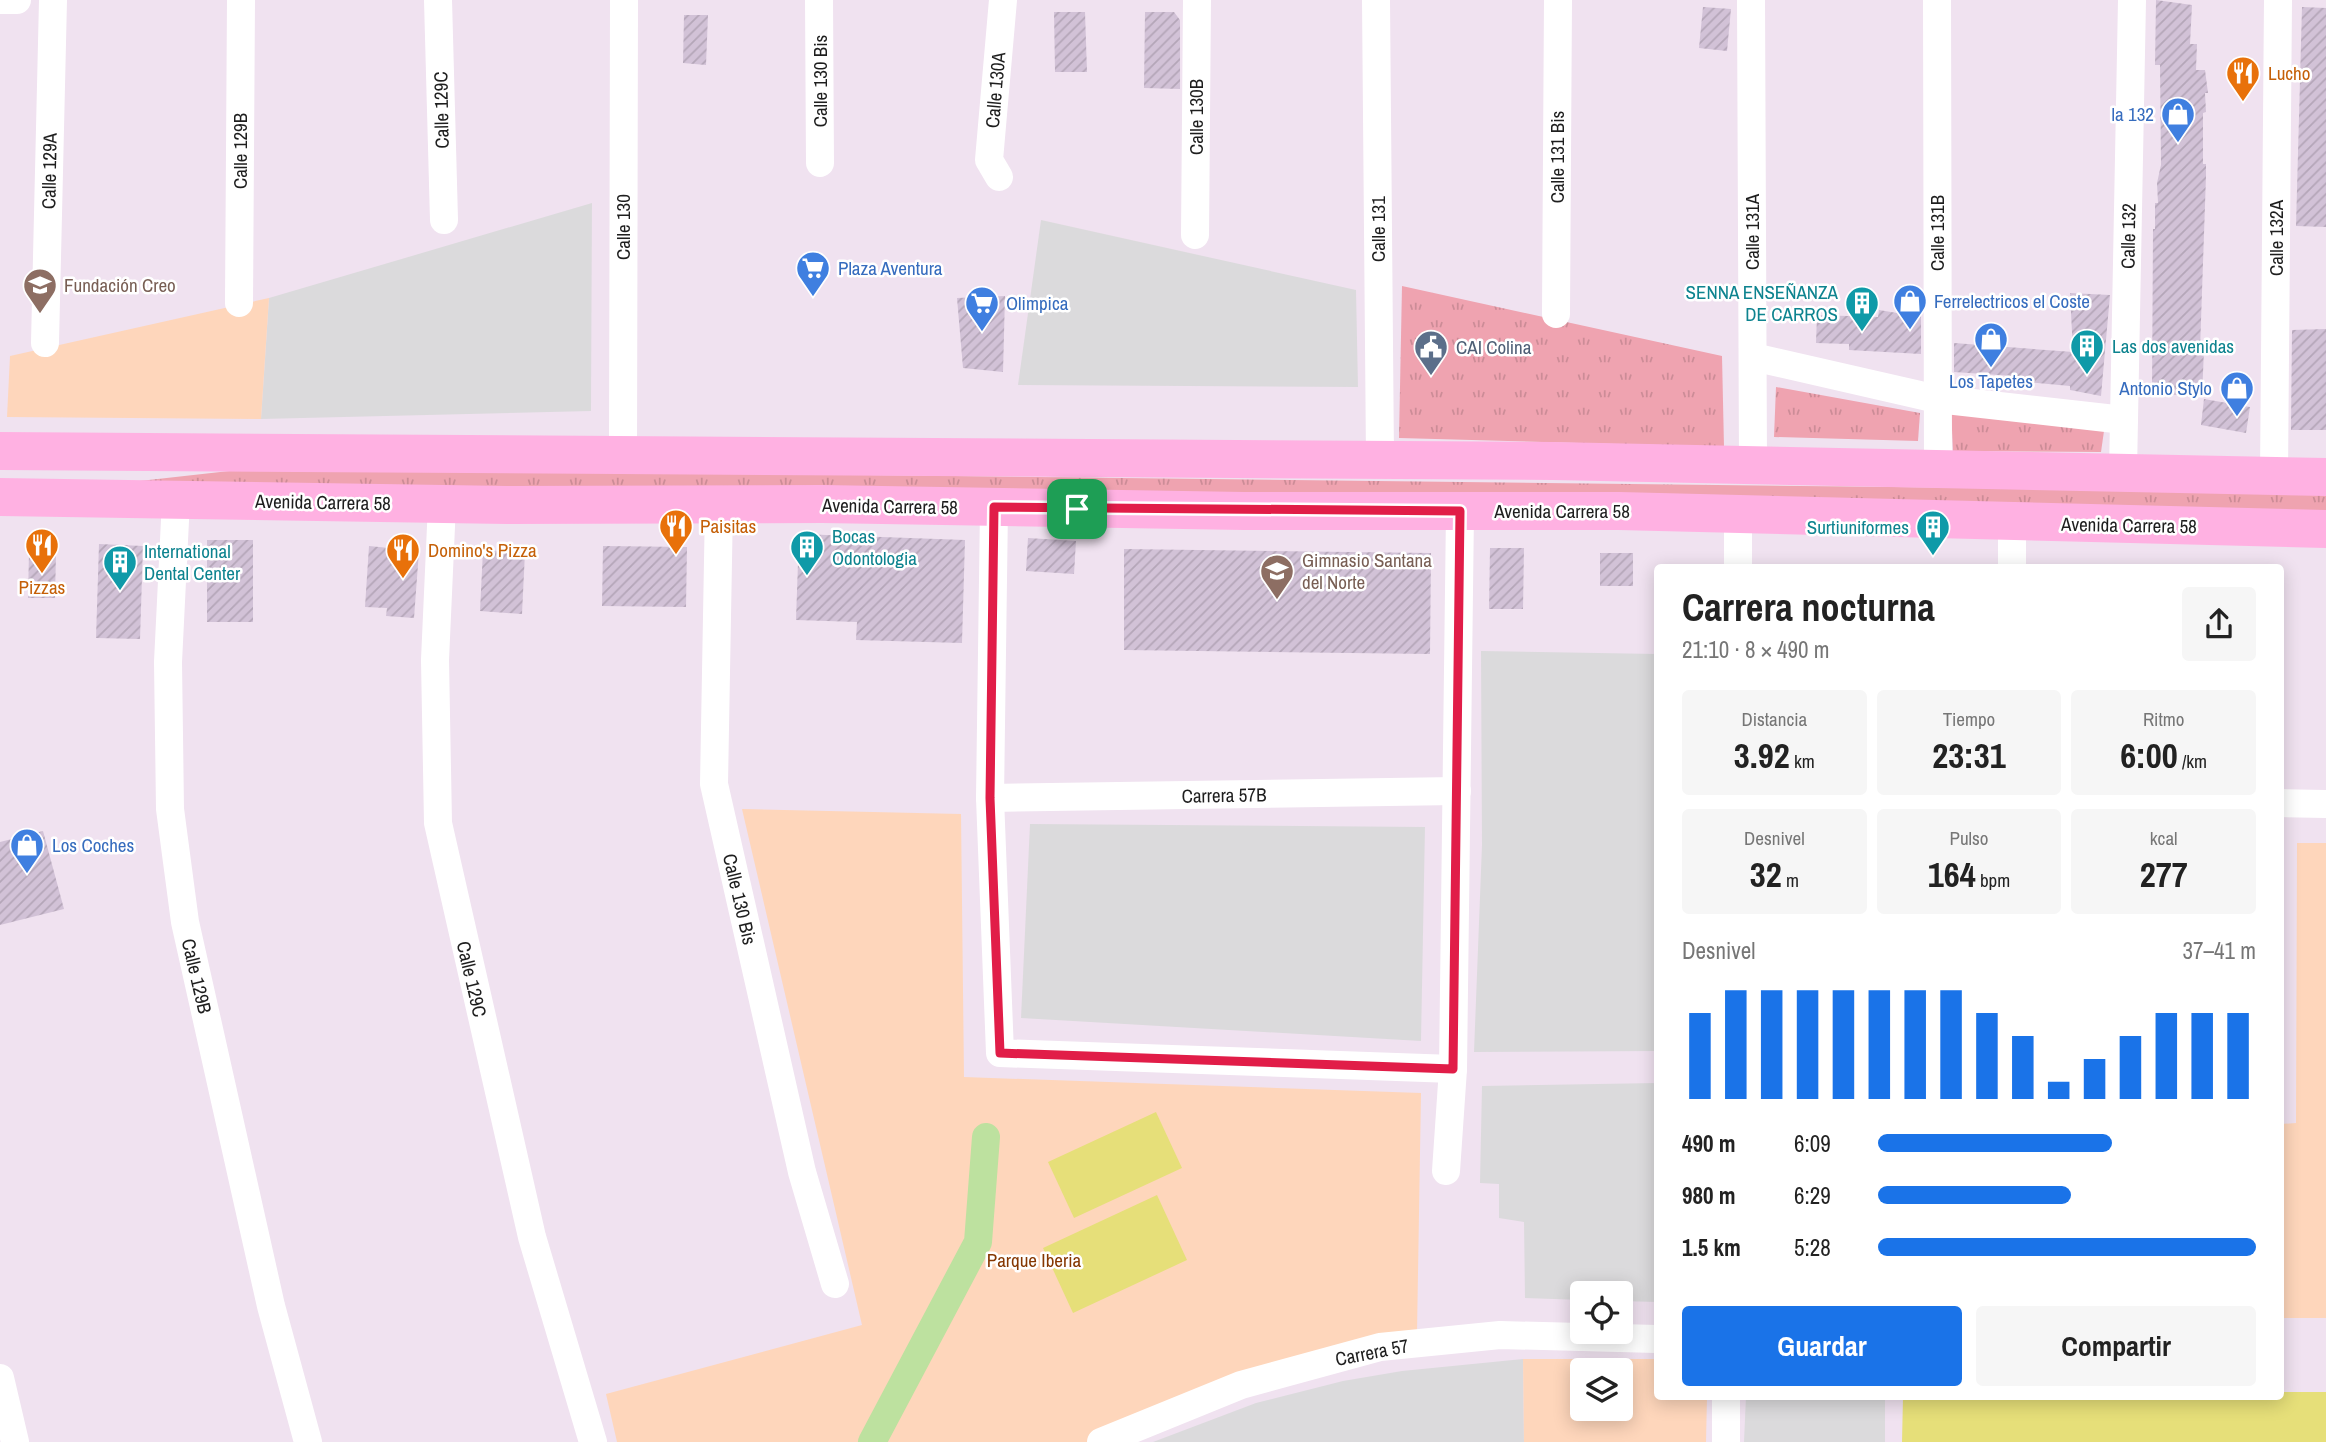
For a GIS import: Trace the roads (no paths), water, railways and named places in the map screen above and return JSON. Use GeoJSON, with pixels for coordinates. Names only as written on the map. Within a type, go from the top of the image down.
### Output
{"type":"FeatureCollection","features":[{"type":"Feature","properties":{"kind":"main road"},"geometry":{"type":"LineString","coordinates":[[0,451],[1753,463],[2326,477]]}},
{"type":"Feature","properties":{"kind":"main road","name":"Avenida Carrera 58"},"geometry":{"type":"LineString","coordinates":[[0,497],[442,504],[1460,511],[2326,529]]}},
{"type":"Feature","properties":{"kind":"street"},"geometry":{"type":"LineString","coordinates":[[0,0],[17,0]]}},
{"type":"Feature","properties":{"kind":"street","name":"Calle 129A"},"geometry":{"type":"LineString","coordinates":[[45,343],[53,0]]}},
{"type":"Feature","properties":{"kind":"street","name":"Calle 129B"},"geometry":{"type":"LineString","coordinates":[[239,303],[241,0]]}},
{"type":"Feature","properties":{"kind":"street","name":"Calle 129C"},"geometry":{"type":"LineString","coordinates":[[438,0],[444,220]]}},
{"type":"Feature","properties":{"kind":"street","name":"Calle 130"},"geometry":{"type":"LineString","coordinates":[[623,455],[624,0]]}},
{"type":"Feature","properties":{"kind":"street","name":"Calle 130 Bis"},"geometry":{"type":"LineString","coordinates":[[819,0],[820,163]]}},
{"type":"Feature","properties":{"kind":"street","name":"Calle 130A"},"geometry":{"type":"LineString","coordinates":[[999,177],[989,160],[1003,0]]}},
{"type":"Feature","properties":{"kind":"street","name":"Calle 130B"},"geometry":{"type":"LineString","coordinates":[[1195,234],[1197,0]]}},
{"type":"Feature","properties":{"kind":"street","name":"Calle 131"},"geometry":{"type":"LineString","coordinates":[[1377,0],[1380,459]]}},
{"type":"Feature","properties":{"kind":"street","name":"Calle 131 Bis"},"geometry":{"type":"LineString","coordinates":[[1556,314],[1558,0]]}},
{"type":"Feature","properties":{"kind":"street","name":"Calle 131A"},"geometry":{"type":"LineString","coordinates":[[1751,0],[1753,463]]}},
{"type":"Feature","properties":{"kind":"street","name":"Calle 131B"},"geometry":{"type":"LineString","coordinates":[[1937,0],[1938,467]]}},
{"type":"Feature","properties":{"kind":"street","name":"Calle 132"},"geometry":{"type":"LineString","coordinates":[[2123,472],[2132,0]]}},
{"type":"Feature","properties":{"kind":"street","name":"Calle 132A"},"geometry":{"type":"LineString","coordinates":[[2274,475],[2278,0]]}},
{"type":"Feature","properties":{"kind":"street"},"geometry":{"type":"LineString","coordinates":[[1753,356],[1937,400],[2124,420]]}},
{"type":"Feature","properties":{"kind":"street","name":"Calle 129B"},"geometry":{"type":"LineString","coordinates":[[176,500],[168,662],[170,809],[185,922],[271,1306],[308,1442]]}},
{"type":"Feature","properties":{"kind":"street","name":"Calle 129C"},"geometry":{"type":"LineString","coordinates":[[442,504],[435,660],[438,824],[532,1237],[593,1442]]}},
{"type":"Feature","properties":{"kind":"street","name":"Calle 130 Bis"},"geometry":{"type":"LineString","coordinates":[[719,505],[715,783],[802,1172],[835,1284]]}},
{"type":"Feature","properties":{"kind":"street"},"geometry":{"type":"LineString","coordinates":[[994,507],[990,798],[1000,1053],[1453,1069]]}},
{"type":"Feature","properties":{"kind":"street"},"geometry":{"type":"LineString","coordinates":[[1446,1171],[1453,1069],[1460,511]]}},
{"type":"Feature","properties":{"kind":"street"},"geometry":{"type":"LineString","coordinates":[[1738,515],[1738,564]]}},
{"type":"Feature","properties":{"kind":"street"},"geometry":{"type":"LineString","coordinates":[[2012,523],[2012,564]]}},
{"type":"Feature","properties":{"kind":"street","name":"Carrera 57B"},"geometry":{"type":"LineString","coordinates":[[990,798],[1457,791]]}},
{"type":"Feature","properties":{"kind":"street"},"geometry":{"type":"LineString","coordinates":[[2284,803],[2326,804]]}},
{"type":"Feature","properties":{"kind":"street","name":"Carrera 57"},"geometry":{"type":"LineString","coordinates":[[1101,1442],[1241,1385],[1380,1347],[1500,1335],[1654,1339]]}},
{"type":"Feature","properties":{"kind":"street"},"geometry":{"type":"LineString","coordinates":[[0,1378],[15,1442]]}},
{"type":"Feature","properties":{"kind":"street"},"geometry":{"type":"LineString","coordinates":[[1726,1400],[1726,1442]]}},
{"type":"Feature","properties":{"kind":"waterway"},"geometry":{"type":"LineString","coordinates":[[872,1442],[978,1242],[986,1137]]}},
{"type":"Feature","properties":{"kind":"place","name":"Lucho"},"geometry":{"type":"Point","coordinates":[2243,103]}},
{"type":"Feature","properties":{"kind":"place","name":"la 132"},"geometry":{"type":"Point","coordinates":[2178,144]}},
{"type":"Feature","properties":{"kind":"place","name":"Plaza Aventura"},"geometry":{"type":"Point","coordinates":[813,298]}},
{"type":"Feature","properties":{"kind":"place","name":"Fundación Creo"},"geometry":{"type":"Point","coordinates":[40,315]}},
{"type":"Feature","properties":{"kind":"place","name":"Ferrelectricos el Coste"},"geometry":{"type":"Point","coordinates":[1910,331]}},
{"type":"Feature","properties":{"kind":"place","name":"Olimpica"},"geometry":{"type":"Point","coordinates":[982,333]}},
{"type":"Feature","properties":{"kind":"place","name":"SENNA ENSEÑANZA DE CARROS"},"geometry":{"type":"Point","coordinates":[1862,333]}},
{"type":"Feature","properties":{"kind":"place","name":"Los Tapetes"},"geometry":{"type":"Point","coordinates":[1991,369]}},
{"type":"Feature","properties":{"kind":"place","name":"Las dos avenidas"},"geometry":{"type":"Point","coordinates":[2087,376]}},
{"type":"Feature","properties":{"kind":"place","name":"CAI Colina"},"geometry":{"type":"Point","coordinates":[1431,377]}},
{"type":"Feature","properties":{"kind":"place","name":"Antonio Stylo"},"geometry":{"type":"Point","coordinates":[2237,418]}},
{"type":"Feature","properties":{"kind":"place","name":"Paisitas"},"geometry":{"type":"Point","coordinates":[676,556]}},
{"type":"Feature","properties":{"kind":"place","name":"Surtiuniformes"},"geometry":{"type":"Point","coordinates":[1933,557]}},
{"type":"Feature","properties":{"kind":"place","name":"Pizzas"},"geometry":{"type":"Point","coordinates":[42,575]}},
{"type":"Feature","properties":{"kind":"place","name":"Bocas Odontologia"},"geometry":{"type":"Point","coordinates":[807,577]}},
{"type":"Feature","properties":{"kind":"place","name":"Domino's Pizza"},"geometry":{"type":"Point","coordinates":[403,580]}},
{"type":"Feature","properties":{"kind":"place","name":"International Dental Center"},"geometry":{"type":"Point","coordinates":[120,592]}},
{"type":"Feature","properties":{"kind":"place","name":"Gimnasio Santana del Norte"},"geometry":{"type":"Point","coordinates":[1277,601]}},
{"type":"Feature","properties":{"kind":"place","name":"Los Coches"},"geometry":{"type":"Point","coordinates":[27,875]}},
{"type":"Feature","properties":{"kind":"park label","name":"Parque Iberia"},"geometry":{"type":"Point","coordinates":[1034,1260]}}]}
